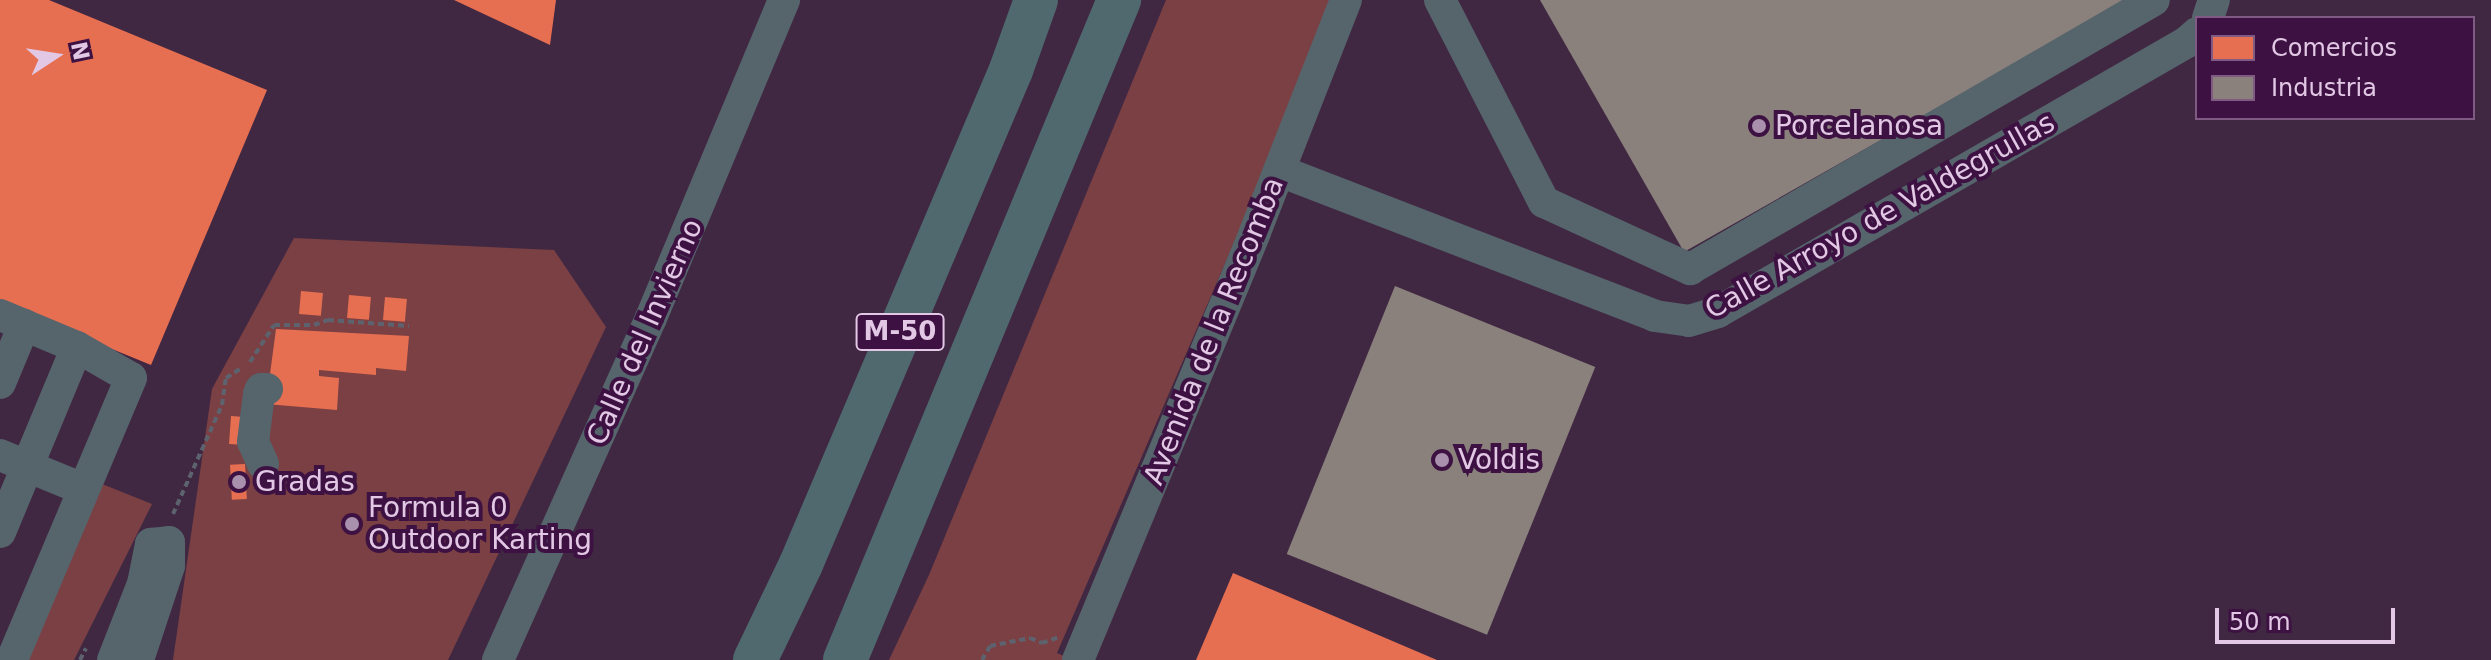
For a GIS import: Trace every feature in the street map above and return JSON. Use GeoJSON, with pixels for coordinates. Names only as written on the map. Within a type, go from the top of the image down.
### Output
{"type":"FeatureCollection","features":[{"type":"Feature","properties":{"kind":"highway","name":"M-50"},"geometry":{"type":"LineString","coordinates":[[755,660],[856,434],[1011,70],[1036,0]]}},
{"type":"Feature","properties":{"kind":"highway","name":"M-50"},"geometry":{"type":"LineString","coordinates":[[845,660],[1119,0]]}},
{"type":"Feature","properties":{"kind":"street","name":"Calle del Invierno"},"geometry":{"type":"LineString","coordinates":[[498,660],[651,318],[784,0]]}},
{"type":"Feature","properties":{"kind":"street","name":"Avenida de la Recomba"},"geometry":{"type":"LineString","coordinates":[[1073,646],[1280,171],[1346,0]]}},
{"type":"Feature","properties":{"kind":"street"},"geometry":{"type":"LineString","coordinates":[[1440,0],[1544,202],[1690,269],[2154,0]]}},
{"type":"Feature","properties":{"kind":"street","name":"Calle Arroyo de Valdegrullas"},"geometry":{"type":"LineString","coordinates":[[1280,171],[1655,316],[1689,321],[1718,312],[2195,35]]}},
{"type":"Feature","properties":{"kind":"street"},"geometry":{"type":"LineString","coordinates":[[0,383],[12,320],[77,347],[131,378],[12,660]]}},
{"type":"Feature","properties":{"kind":"street"},"geometry":{"type":"LineString","coordinates":[[0,532],[14,461],[77,347]]}},
{"type":"Feature","properties":{"kind":"street"},"geometry":{"type":"LineString","coordinates":[[263,464],[253,442],[259,394],[261,389],[267,389]]}},
{"type":"Feature","properties":{"kind":"street"},"geometry":{"type":"LineString","coordinates":[[14,461],[83,489]]}},
{"type":"Feature","properties":{"kind":"street"},"geometry":{"type":"LineString","coordinates":[[113,660],[143,584],[151,544],[169,542],[169,566],[138,660]]}},
{"type":"Feature","properties":{"kind":"path"},"geometry":{"type":"LineString","coordinates":[[982,660],[990,646],[1030,638],[1042,643],[1073,646]]}},
{"type":"Feature","properties":{"kind":"shaded area"},"geometry":{"type":"Polygon","coordinates":[[[1166,0],[1333,0],[1280,136],[1057,653],[1073,660],[889,660],[929,575],[1166,0]]]}},
{"type":"Feature","properties":{"kind":"shaded area","name":"Formula 0 Outdoor Karting"},"geometry":{"type":"Polygon","coordinates":[[[294,238],[554,250],[606,327],[448,660],[173,660],[212,389],[294,238]]]}},
{"type":"Feature","properties":{"kind":"shaded area"},"geometry":{"type":"Polygon","coordinates":[[[102,484],[152,504],[74,660],[28,660],[102,484]]]}},
{"type":"Feature","properties":{"kind":"building: Comercios"},"geometry":{"type":"Polygon","coordinates":[[[0,0],[49,0],[267,90],[151,365],[0,303],[0,0]]]}},
{"type":"Feature","properties":{"kind":"building: Comercios"},"geometry":{"type":"Polygon","coordinates":[[[454,0],[556,0],[550,45],[454,0]]]}},
{"type":"Feature","properties":{"kind":"building: Comercios"},"geometry":{"type":"Polygon","coordinates":[[[301,291],[323,293],[321,316],[299,314],[301,291]]]}},
{"type":"Feature","properties":{"kind":"building: Comercios"},"geometry":{"type":"Polygon","coordinates":[[[349,295],[371,297],[369,320],[347,318],[349,295]]]}},
{"type":"Feature","properties":{"kind":"building: Comercios"},"geometry":{"type":"Polygon","coordinates":[[[385,297],[407,299],[405,322],[383,320],[385,297]]]}},
{"type":"Feature","properties":{"kind":"building: Comercios"},"geometry":{"type":"Polygon","coordinates":[[[276,329],[409,336],[406,371],[376,368],[376,375],[319,370],[319,376],[339,378],[337,410],[266,404],[276,329]]]}},
{"type":"Feature","properties":{"kind":"building: Comercios"},"geometry":{"type":"Polygon","coordinates":[[[231,416],[244,417],[242,445],[229,444],[231,416]]]}},
{"type":"Feature","properties":{"kind":"building: Comercios","name":"Gradas"},"geometry":{"type":"Polygon","coordinates":[[[245,464],[247,499],[232,500],[230,465],[245,464]]]}},
{"type":"Feature","properties":{"kind":"building: Comercios"},"geometry":{"type":"Polygon","coordinates":[[[1233,573],[1437,660],[1196,660],[1233,573]]]}},
{"type":"Feature","properties":{"kind":"building: Industria","name":"Porcelanosa"},"geometry":{"type":"Polygon","coordinates":[[[1540,0],[2127,0],[1684,252],[1540,0]]]}},
{"type":"Feature","properties":{"kind":"building: Industria","name":"Voldis"},"geometry":{"type":"Polygon","coordinates":[[[1395,286],[1595,367],[1487,635],[1287,554],[1395,286]]]}},
{"type":"Feature","properties":{"kind":"place","name":"Porcelanosa"},"geometry":{"type":"Point","coordinates":[1759,126]}},
{"type":"Feature","properties":{"kind":"place","name":"Voldis"},"geometry":{"type":"Point","coordinates":[1442,460]}},
{"type":"Feature","properties":{"kind":"place","name":"Gradas"},"geometry":{"type":"Point","coordinates":[239,482]}},
{"type":"Feature","properties":{"kind":"place","name":"Formula 0 Outdoor Karting"},"geometry":{"type":"Point","coordinates":[352,524]}}]}
